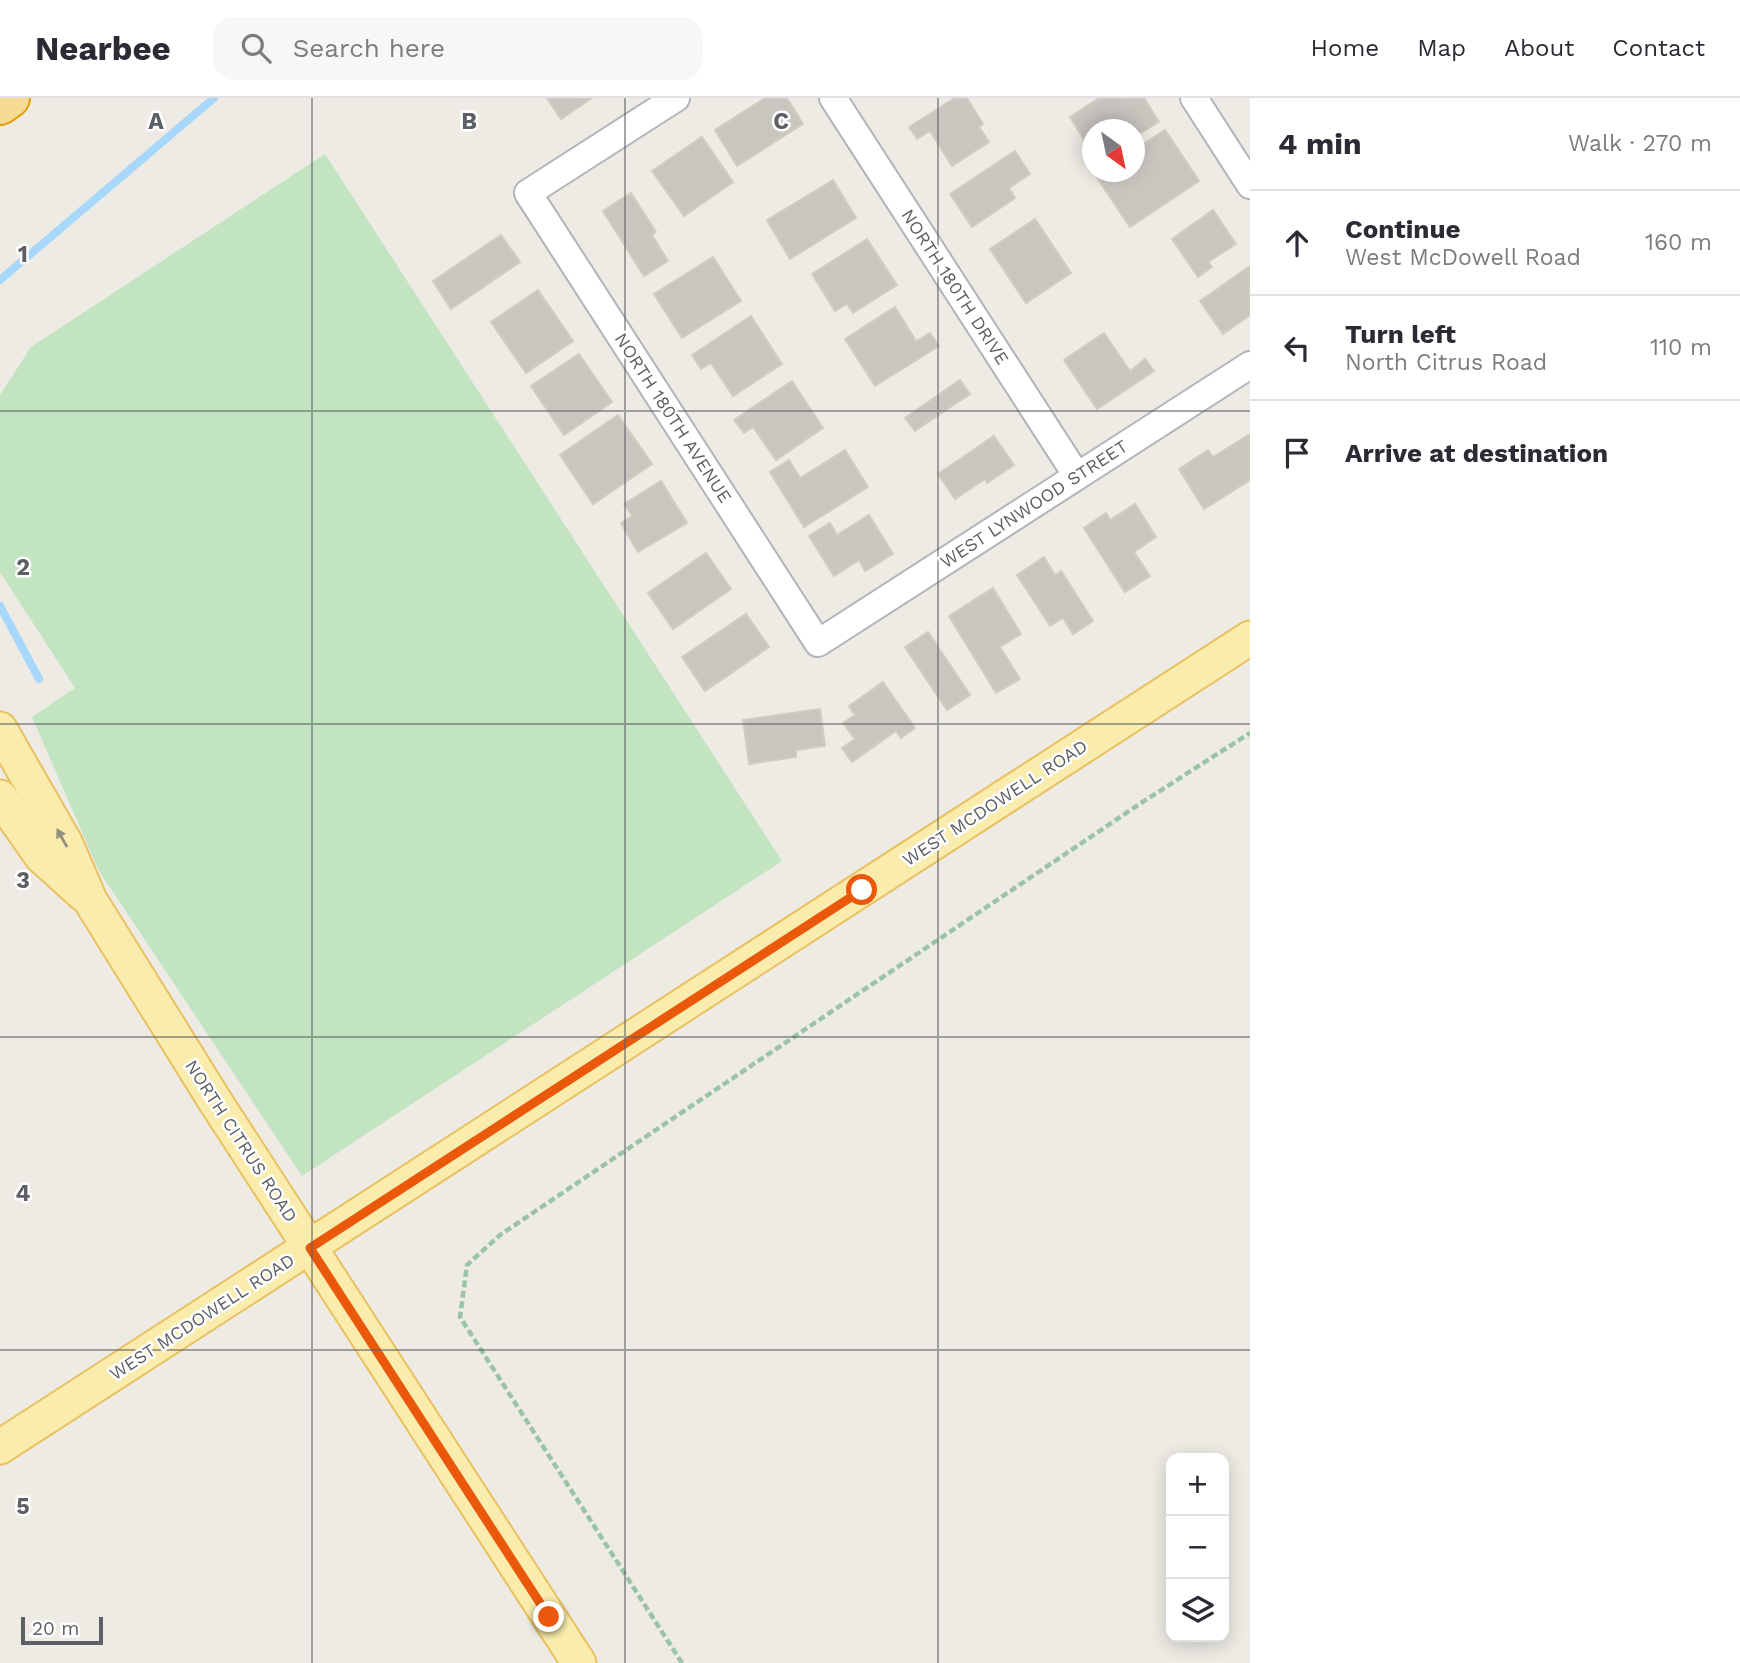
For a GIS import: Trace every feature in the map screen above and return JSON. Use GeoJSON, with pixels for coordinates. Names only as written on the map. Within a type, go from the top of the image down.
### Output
{"type":"FeatureCollection","features":[{"type":"Feature","properties":{"kind":"highway"},"geometry":{"type":"LineString","coordinates":[[0,106],[10,98]]}},
{"type":"Feature","properties":{"kind":"main road","name":"WEST MCDOWELL ROAD"},"geometry":{"type":"LineString","coordinates":[[0,1447],[1250,638]]}},
{"type":"Feature","properties":{"kind":"main road","name":"NORTH CITRUS ROAD"},"geometry":{"type":"LineString","coordinates":[[0,729],[66,844],[90,900],[310,1248],[579,1663]]}},
{"type":"Feature","properties":{"kind":"main road","name":"NORTH CITRUS ROAD"},"geometry":{"type":"LineString","coordinates":[[0,797],[41,856],[90,900]]}},
{"type":"Feature","properties":{"kind":"street","name":"NORTH 180TH AVENUE"},"geometry":{"type":"LineString","coordinates":[[676,98],[528,193],[818,643]]}},
{"type":"Feature","properties":{"kind":"street","name":"NORTH 180TH DRIVE"},"geometry":{"type":"LineString","coordinates":[[833,98],[1077,476]]}},
{"type":"Feature","properties":{"kind":"street"},"geometry":{"type":"LineString","coordinates":[[1194,98],[1250,185]]}},
{"type":"Feature","properties":{"kind":"street","name":"WEST LYNWOOD STREET"},"geometry":{"type":"LineString","coordinates":[[818,643],[1250,365]]}},
{"type":"Feature","properties":{"kind":"path"},"geometry":{"type":"LineString","coordinates":[[682,1663],[460,1317],[467,1265],[500,1235],[1141,803],[1250,733]]}},
{"type":"Feature","properties":{"kind":"green space"},"geometry":{"type":"Polygon","coordinates":[[[325,154],[782,861],[302,1176],[99,871],[32,717],[75,688],[0,572],[0,395],[31,347],[325,154]]]}},
{"type":"Feature","properties":{"kind":"building"},"geometry":{"type":"Polygon","coordinates":[[[547,98],[592,98],[561,119],[547,98]]]}},
{"type":"Feature","properties":{"kind":"building"},"geometry":{"type":"Polygon","coordinates":[[[765,98],[787,98],[803,124],[737,166],[715,130],[765,98]]]}},
{"type":"Feature","properties":{"kind":"building"},"geometry":{"type":"Polygon","coordinates":[[[955,98],[967,98],[983,124],[979,127],[989,142],[952,166],[930,131],[917,139],[909,127],[955,98]]]}},
{"type":"Feature","properties":{"kind":"building"},"geometry":{"type":"Polygon","coordinates":[[[1099,98],[1144,98],[1159,122],[1145,130],[1145,119],[1082,119],[1082,136],[1070,117],[1099,98]]]}},
{"type":"Feature","properties":{"kind":"building"},"geometry":{"type":"Polygon","coordinates":[[[1165,130],[1199,181],[1130,227],[1100,182],[1145,182],[1145,143],[1165,130]]]}},
{"type":"Feature","properties":{"kind":"building"},"geometry":{"type":"Polygon","coordinates":[[[702,137],[733,182],[684,216],[652,171],[702,137]]]}},
{"type":"Feature","properties":{"kind":"building"},"geometry":{"type":"Polygon","coordinates":[[[1015,151],[1030,174],[1009,188],[1015,198],[972,227],[950,194],[1015,151]]]}},
{"type":"Feature","properties":{"kind":"building"},"geometry":{"type":"Polygon","coordinates":[[[833,180],[856,218],[790,259],[767,220],[833,180]]]}},
{"type":"Feature","properties":{"kind":"building"},"geometry":{"type":"Polygon","coordinates":[[[631,193],[656,232],[652,235],[668,261],[644,276],[603,211],[631,193]]]}},
{"type":"Feature","properties":{"kind":"building"},"geometry":{"type":"Polygon","coordinates":[[[1213,210],[1236,244],[1208,262],[1212,267],[1198,277],[1172,239],[1213,210]]]}},
{"type":"Feature","properties":{"kind":"building"},"geometry":{"type":"Polygon","coordinates":[[[1035,219],[1071,273],[1026,303],[990,249],[1035,219]]]}},
{"type":"Feature","properties":{"kind":"building"},"geometry":{"type":"Polygon","coordinates":[[[501,235],[520,262],[451,309],[433,281],[501,235]]]}},
{"type":"Feature","properties":{"kind":"building"},"geometry":{"type":"Polygon","coordinates":[[[867,239],[897,285],[853,313],[847,304],[835,311],[812,274],[867,239]]]}},
{"type":"Feature","properties":{"kind":"building"},"geometry":{"type":"Polygon","coordinates":[[[713,257],[741,301],[682,338],[654,294],[713,257]]]}},
{"type":"Feature","properties":{"kind":"building"},"geometry":{"type":"Polygon","coordinates":[[[1250,266],[1250,315],[1223,334],[1200,301],[1250,266]]]}},
{"type":"Feature","properties":{"kind":"building"},"geometry":{"type":"Polygon","coordinates":[[[538,290],[573,341],[526,373],[491,322],[538,290]]]}},
{"type":"Feature","properties":{"kind":"building"},"geometry":{"type":"Polygon","coordinates":[[[895,307],[916,341],[930,333],[939,346],[875,386],[845,339],[895,307]]]}},
{"type":"Feature","properties":{"kind":"building"},"geometry":{"type":"Polygon","coordinates":[[[751,316],[782,364],[733,396],[711,363],[701,369],[692,355],[751,316]]]}},
{"type":"Feature","properties":{"kind":"building"},"geometry":{"type":"Polygon","coordinates":[[[1104,333],[1130,371],[1145,359],[1154,371],[1097,409],[1064,360],[1104,333]]]}},
{"type":"Feature","properties":{"kind":"building"},"geometry":{"type":"Polygon","coordinates":[[[579,354],[612,402],[564,435],[531,386],[579,354]]]}},
{"type":"Feature","properties":{"kind":"building"},"geometry":{"type":"Polygon","coordinates":[[[960,380],[970,394],[915,431],[905,418],[960,380]]]}},
{"type":"Feature","properties":{"kind":"building"},"geometry":{"type":"Polygon","coordinates":[[[792,381],[823,428],[776,460],[753,427],[744,433],[734,420],[792,381]]]}},
{"type":"Feature","properties":{"kind":"building"},"geometry":{"type":"Polygon","coordinates":[[[618,415],[652,464],[593,504],[560,455],[618,415]]]}},
{"type":"Feature","properties":{"kind":"building"},"geometry":{"type":"Polygon","coordinates":[[[1250,434],[1250,480],[1204,509],[1179,469],[1208,450],[1213,457],[1250,434]]]}},
{"type":"Feature","properties":{"kind":"building"},"geometry":{"type":"Polygon","coordinates":[[[994,436],[1014,465],[987,483],[985,479],[955,499],[938,474],[994,436]]]}},
{"type":"Feature","properties":{"kind":"building"},"geometry":{"type":"Polygon","coordinates":[[[845,450],[868,487],[804,527],[770,472],[789,460],[800,478],[845,450]]]}},
{"type":"Feature","properties":{"kind":"building"},"geometry":{"type":"Polygon","coordinates":[[[661,481],[687,523],[638,552],[621,523],[632,516],[624,504],[661,481]]]}},
{"type":"Feature","properties":{"kind":"building"},"geometry":{"type":"Polygon","coordinates":[[[1135,504],[1156,537],[1134,552],[1150,576],[1125,592],[1084,528],[1106,513],[1110,520],[1135,504]]]}},
{"type":"Feature","properties":{"kind":"building"},"geometry":{"type":"Polygon","coordinates":[[[869,515],[893,554],[865,571],[859,560],[834,576],[809,536],[830,523],[837,535],[869,515]]]}},
{"type":"Feature","properties":{"kind":"building"},"geometry":{"type":"Polygon","coordinates":[[[706,553],[731,589],[673,629],[648,593],[706,553]]]}},
{"type":"Feature","properties":{"kind":"building"},"geometry":{"type":"Polygon","coordinates":[[[1044,557],[1055,575],[1061,571],[1093,621],[1073,634],[1063,618],[1050,626],[1017,575],[1044,557]]]}},
{"type":"Feature","properties":{"kind":"building"},"geometry":{"type":"Polygon","coordinates":[[[993,588],[1021,634],[1000,647],[1020,679],[996,693],[949,616],[993,588]]]}},
{"type":"Feature","properties":{"kind":"building"},"geometry":{"type":"Polygon","coordinates":[[[746,614],[769,647],[705,691],[682,657],[746,614]]]}},
{"type":"Feature","properties":{"kind":"building"},"geometry":{"type":"Polygon","coordinates":[[[928,632],[970,695],[947,710],[905,647],[928,632]]]}},
{"type":"Feature","properties":{"kind":"building"},"geometry":{"type":"Polygon","coordinates":[[[883,682],[915,728],[901,738],[896,731],[852,762],[842,748],[855,739],[843,723],[855,715],[849,706],[883,682]]]}},
{"type":"Feature","properties":{"kind":"building"},"geometry":{"type":"Polygon","coordinates":[[[820,709],[825,746],[796,750],[796,757],[749,764],[743,720],[820,709]]]}},
{"type":"Feature","properties":{"kind":"waterway"},"geometry":{"type":"LineString","coordinates":[[0,280],[214,98]]}},
{"type":"Feature","properties":{"kind":"waterway"},"geometry":{"type":"LineString","coordinates":[[0,606],[39,679]]}},
{"type":"Feature","properties":{"kind":"route"},"geometry":{"type":"LineString","coordinates":[[549,1617],[310,1248],[862,890]]}}]}
